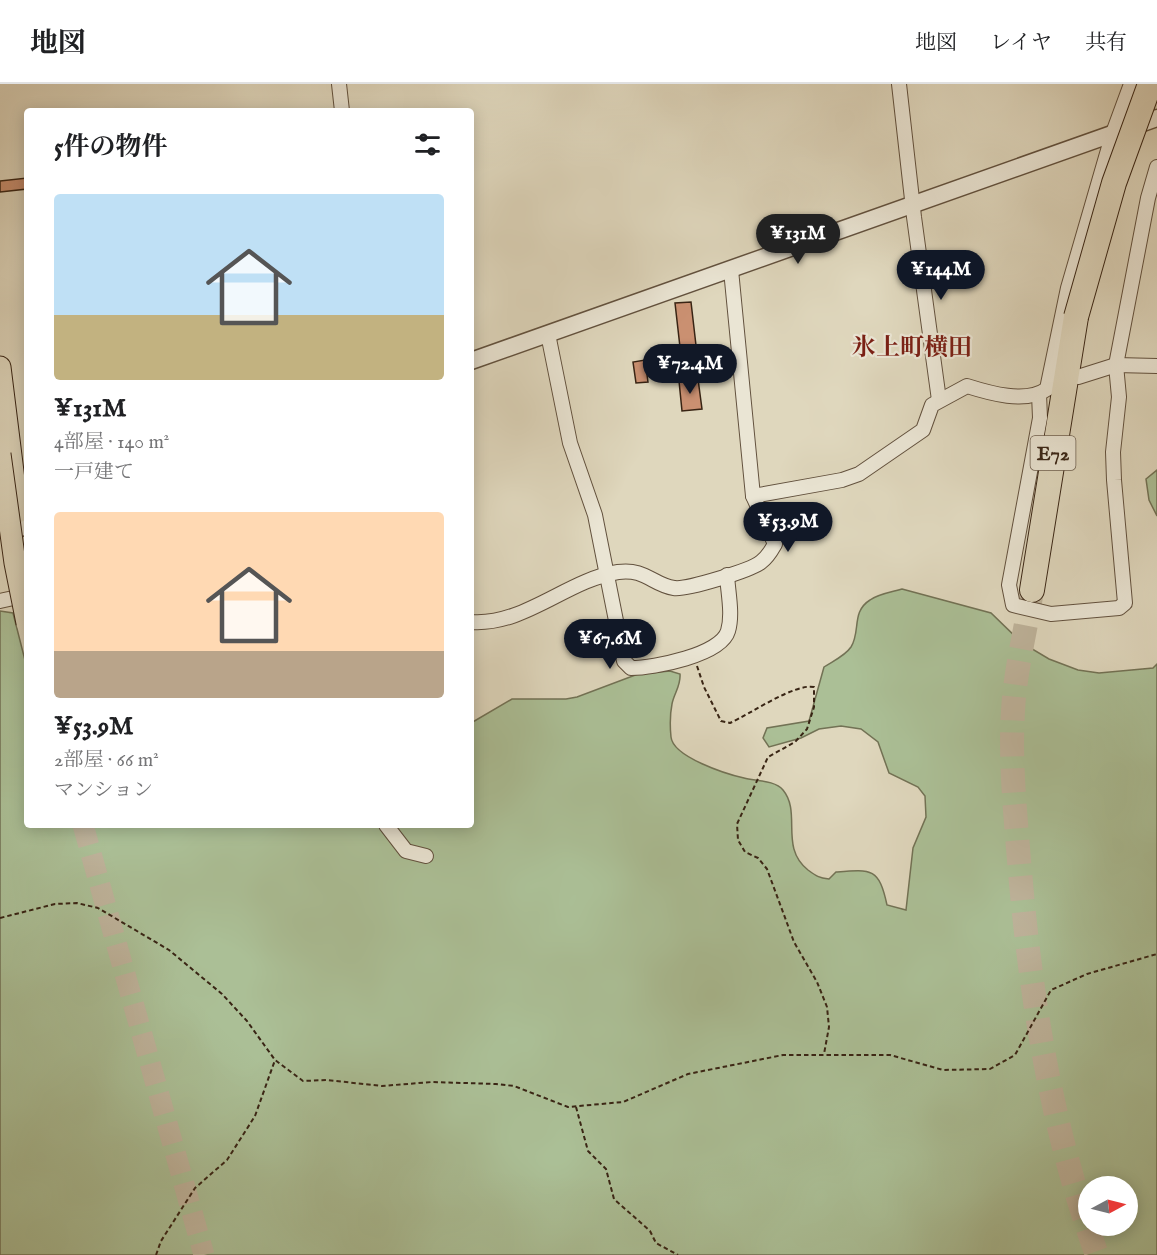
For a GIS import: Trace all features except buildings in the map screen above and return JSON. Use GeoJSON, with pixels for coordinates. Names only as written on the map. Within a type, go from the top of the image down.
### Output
{"type":"FeatureCollection","features":[{"type":"Feature","properties":{"kind":"highway","name":"E72"},"geometry":{"type":"LineString","coordinates":[[1032,590],[1076,317],[1114,183],[1150,84]]}},
{"type":"Feature","properties":{"kind":"highway"},"geometry":{"type":"LineString","coordinates":[[0,367],[24,527]]}},
{"type":"Feature","properties":{"kind":"highway"},"geometry":{"type":"LineString","coordinates":[[0,454],[15,562],[24,608]]}},
{"type":"Feature","properties":{"kind":"street"},"geometry":{"type":"LineString","coordinates":[[339,84],[342,108]]}},
{"type":"Feature","properties":{"kind":"street"},"geometry":{"type":"LineString","coordinates":[[899,84],[939,400]]}},
{"type":"Feature","properties":{"kind":"street"},"geometry":{"type":"LineString","coordinates":[[753,496],[842,480],[859,474],[923,430],[932,405],[967,386],[998,396],[1039,394],[1047,389],[1068,288],[1113,133],[1131,84]]}},
{"type":"Feature","properties":{"kind":"street"},"geometry":{"type":"LineString","coordinates":[[474,360],[1157,118]]}},
{"type":"Feature","properties":{"kind":"street"},"geometry":{"type":"LineString","coordinates":[[1039,394],[1040,418],[1009,585],[1013,605],[1051,614],[1119,608],[1125,603],[1114,480],[1113,452],[1119,397],[1116,365],[1139,242],[1157,167]]}},
{"type":"Feature","properties":{"kind":"street"},"geometry":{"type":"LineString","coordinates":[[474,622],[492,621],[520,612],[593,578],[620,572],[638,572],[677,589],[698,585],[760,564],[775,544],[753,496],[731,270]]}},
{"type":"Feature","properties":{"kind":"street"},"geometry":{"type":"LineString","coordinates":[[548,334],[570,443],[595,515],[624,662],[631,668],[663,665],[713,649],[723,641],[728,633],[729,619],[727,575]]}},
{"type":"Feature","properties":{"kind":"street"},"geometry":{"type":"LineString","coordinates":[[1078,377],[1116,365],[1157,366]]}},
{"type":"Feature","properties":{"kind":"street"},"geometry":{"type":"LineString","coordinates":[[0,601],[24,596]]}},
{"type":"Feature","properties":{"kind":"street"},"geometry":{"type":"LineString","coordinates":[[388,828],[406,851],[426,856]]}},
{"type":"Feature","properties":{"kind":"path"},"geometry":{"type":"LineString","coordinates":[[693,654],[704,687],[721,721],[730,723],[792,691],[808,686],[814,687],[814,707],[807,729],[795,742],[768,757],[737,824],[738,840],[744,852],[758,858],[767,869],[794,942],[817,982],[827,1007],[829,1027],[824,1054]]}},
{"type":"Feature","properties":{"kind":"path"},"geometry":{"type":"LineString","coordinates":[[0,918],[55,904],[77,903],[98,908],[169,950],[222,993],[247,1021],[275,1060],[303,1081],[327,1080],[382,1086],[432,1082],[496,1084],[514,1086],[568,1107],[623,1102],[688,1074],[783,1055],[890,1055],[943,1070],[990,1069],[1015,1055],[1051,990],[1087,974],[1157,954]]}},
{"type":"Feature","properties":{"kind":"path"},"geometry":{"type":"LineString","coordinates":[[156,1255],[161,1241],[195,1188],[227,1160],[255,1116],[275,1060]]}},
{"type":"Feature","properties":{"kind":"path"},"geometry":{"type":"LineString","coordinates":[[576,1107],[588,1151],[606,1169],[614,1199],[650,1231],[656,1243],[678,1255]]}},
{"type":"Feature","properties":{"kind":"green space"},"geometry":{"type":"Polygon","coordinates":[[[1157,470],[1157,516],[1149,500],[1146,479],[1157,470]]]}},
{"type":"Feature","properties":{"kind":"green space"},"geometry":{"type":"Polygon","coordinates":[[[902,589],[991,613],[1022,643],[1049,659],[1078,670],[1099,673],[1153,668],[1157,664],[1157,1255],[0,1255],[0,611],[13,613],[24,656],[24,828],[474,828],[474,721],[512,699],[566,699],[638,674],[670,671],[680,674],[671,712],[671,737],[674,744],[690,758],[714,769],[779,787],[788,799],[791,809],[792,841],[795,851],[799,861],[808,870],[829,879],[836,872],[866,871],[877,878],[881,884],[887,905],[906,910],[913,848],[926,817],[925,796],[918,787],[889,773],[878,742],[861,729],[841,726],[819,729],[801,738],[769,747],[763,738],[767,728],[809,721],[824,667],[842,656],[851,647],[856,635],[860,610],[873,598],[902,589]]]}},
{"type":"Feature","properties":{"kind":"tunnel"},"geometry":{"type":"LineString","coordinates":[[1032,590],[1016,681],[1012,729],[1015,804],[1024,911],[1036,1011],[1055,1110],[1067,1159],[1097,1255]]}},
{"type":"Feature","properties":{"kind":"tunnel"},"geometry":{"type":"LineString","coordinates":[[84,828],[204,1255]]}},
{"type":"Feature","properties":{"kind":"district","name":"氷上町横田"},"geometry":{"type":"Point","coordinates":[912,347]}}]}
